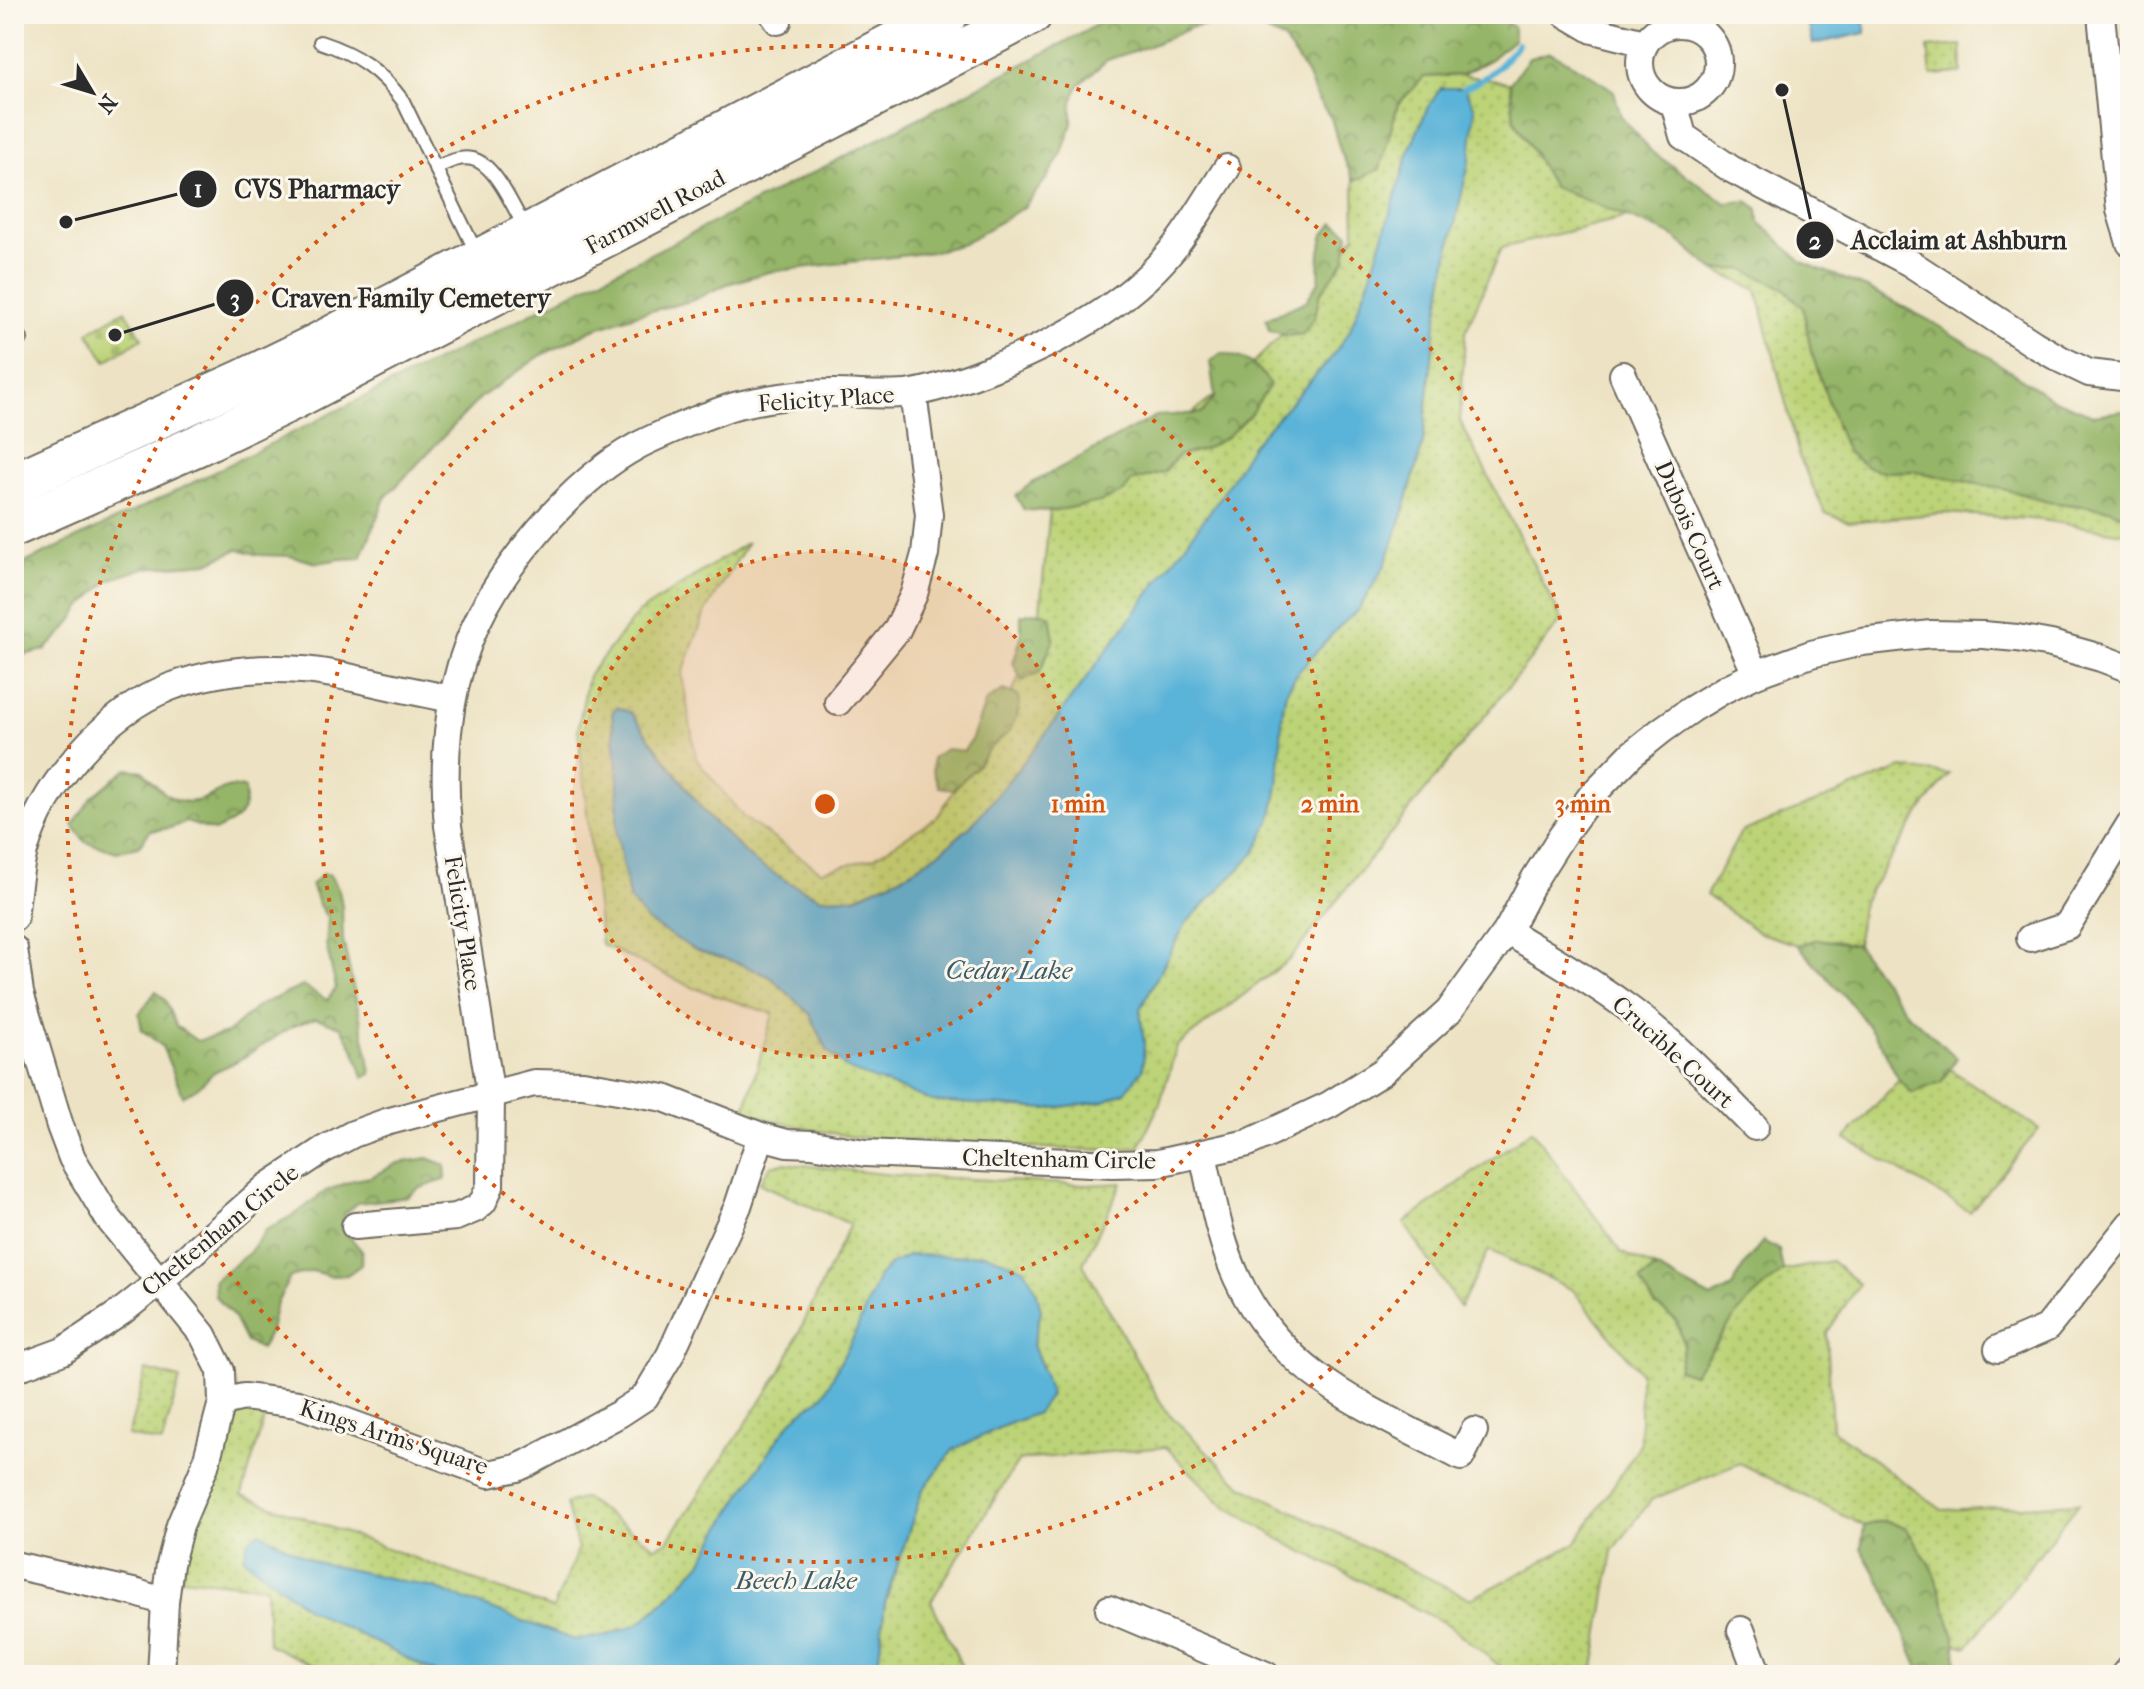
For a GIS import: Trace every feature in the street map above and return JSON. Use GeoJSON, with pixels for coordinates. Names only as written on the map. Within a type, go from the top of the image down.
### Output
{"type":"FeatureCollection","features":[{"type":"Feature","properties":{"kind":"main road","name":"Farmwell Road"},"geometry":{"type":"LineString","coordinates":[[14,483],[243,380],[948,14]]}},
{"type":"Feature","properties":{"kind":"main road","name":"Farmwell Road"},"geometry":{"type":"LineString","coordinates":[[14,526],[294,399],[1032,14]]}},
{"type":"Feature","properties":{"kind":"street"},"geometry":{"type":"LineString","coordinates":[[1566,14],[1593,30],[1645,43]]}},
{"type":"Feature","properties":{"kind":"street"},"geometry":{"type":"LineString","coordinates":[[2101,14],[2120,210],[2130,243]]}},
{"type":"Feature","properties":{"kind":"street"},"geometry":{"type":"LineString","coordinates":[[1705,21],[1717,53],[1718,68],[1713,83],[1703,95],[1689,102],[1674,103],[1659,98],[1648,88],[1641,74],[1640,58],[1645,43],[1655,32],[1669,25],[1705,21]]}},
{"type":"Feature","properties":{"kind":"street"},"geometry":{"type":"LineString","coordinates":[[1674,103],[1683,136],[1731,169],[1910,263],[2062,360],[2089,373],[2130,378]]}},
{"type":"Feature","properties":{"kind":"street","name":"Felicity Place"},"geometry":{"type":"LineString","coordinates":[[355,1226],[456,1217],[475,1209],[488,1195],[492,1175],[491,1096],[448,826],[445,799],[448,738],[452,699],[469,640],[512,563],[537,531],[591,479],[619,458],[684,424],[736,406],[787,397],[834,393],[913,393],[988,370],[1032,351],[1108,310],[1156,268],[1174,248],[1227,168]]}},
{"type":"Feature","properties":{"kind":"street","name":"Dubois Court"},"geometry":{"type":"LineString","coordinates":[[1623,375],[1756,674]]}},
{"type":"Feature","properties":{"kind":"street"},"geometry":{"type":"LineString","coordinates":[[838,702],[897,630],[914,594],[925,554],[929,515],[913,393]]}},
{"type":"Feature","properties":{"kind":"street","name":"Cheltenham Circle"},"geometry":{"type":"LineString","coordinates":[[14,1369],[63,1351],[121,1312],[267,1187],[323,1150],[353,1134],[386,1122],[534,1083],[583,1084],[664,1098],[761,1136],[787,1143],[865,1153],[1113,1164],[1158,1163],[1248,1143],[1329,1105],[1382,1072],[1449,1011],[1507,931],[1535,878],[1592,795],[1632,754],[1662,730],[1692,709],[1756,674],[1811,654],[1862,642],[1931,634],[2017,638],[2051,644],[2130,669]]}},
{"type":"Feature","properties":{"kind":"street"},"geometry":{"type":"LineString","coordinates":[[14,918],[24,851],[46,801],[89,744],[146,699],[171,687],[226,672],[255,670],[304,670],[452,699]]}},
{"type":"Feature","properties":{"kind":"street"},"geometry":{"type":"LineString","coordinates":[[2030,938],[2067,926],[2130,824]]}},
{"type":"Feature","properties":{"kind":"street","name":"Crucible Court"},"geometry":{"type":"LineString","coordinates":[[1507,931],[1630,1009],[1674,1046],[1755,1127]]}},
{"type":"Feature","properties":{"kind":"street"},"geometry":{"type":"LineString","coordinates":[[14,949],[20,993],[72,1158],[108,1218],[203,1335],[221,1371],[222,1402],[205,1466],[180,1525],[170,1564],[161,1675]]}},
{"type":"Feature","properties":{"kind":"street","name":"Kings Arms Square"},"geometry":{"type":"LineString","coordinates":[[222,1402],[244,1397],[298,1404],[489,1474],[528,1463],[645,1397],[670,1355],[738,1206],[761,1136]]}},
{"type":"Feature","properties":{"kind":"street"},"geometry":{"type":"LineString","coordinates":[[1203,1154],[1223,1240],[1236,1276],[1276,1340],[1303,1367],[1334,1389],[1461,1457],[1474,1431]]}},
{"type":"Feature","properties":{"kind":"street"},"geometry":{"type":"LineString","coordinates":[[1998,1349],[2047,1328],[2130,1224]]}},
{"type":"Feature","properties":{"kind":"street"},"geometry":{"type":"LineString","coordinates":[[14,1565],[165,1602]]}},
{"type":"Feature","properties":{"kind":"street"},"geometry":{"type":"LineString","coordinates":[[1109,1609],[1266,1675]]}},
{"type":"Feature","properties":{"kind":"street"},"geometry":{"type":"LineString","coordinates":[[1741,1630],[1758,1675]]}},
{"type":"Feature","properties":{"kind":"street"},"geometry":{"type":"LineString","coordinates":[[2124,1675],[2130,1667]]}},
{"type":"Feature","properties":{"kind":"lane"},"geometry":{"type":"LineString","coordinates":[[320,42],[361,59],[391,85],[412,116],[480,259]]}},
{"type":"Feature","properties":{"kind":"lane"},"geometry":{"type":"LineString","coordinates":[[435,168],[461,159],[471,158],[481,162],[498,181],[528,234]]}},
{"type":"Feature","properties":{"kind":"lane"},"geometry":{"type":"LineString","coordinates":[[14,324],[21,339]]}},
{"type":"Feature","properties":{"kind":"green space"},"geometry":{"type":"Polygon","coordinates":[[[1114,14],[1497,14],[1514,28],[1514,39],[1491,59],[1461,75],[1424,77],[1398,104],[1380,169],[1354,181],[1340,150],[1331,118],[1283,39],[1258,27],[1227,21],[1190,28],[1107,60],[1078,86],[1072,102],[1072,124],[1062,153],[1047,178],[1024,207],[963,244],[932,252],[769,272],[727,284],[691,301],[591,330],[540,356],[481,397],[385,498],[361,558],[317,563],[238,549],[208,563],[144,568],[109,580],[45,650],[14,657],[14,568],[170,494],[822,168],[1114,14]]]}},
{"type":"Feature","properties":{"kind":"green space"},"geometry":{"type":"Polygon","coordinates":[[[1961,45],[1962,73],[1931,75],[1928,48],[1961,45]]]}},
{"type":"Feature","properties":{"kind":"green space"},"geometry":{"type":"Polygon","coordinates":[[[1550,52],[1614,91],[1621,117],[1652,152],[1726,203],[1747,201],[1758,209],[1759,222],[1802,262],[1867,288],[1927,319],[2052,399],[2093,415],[2130,410],[2130,522],[2127,517],[2109,509],[2048,502],[2012,491],[1913,471],[1884,472],[1865,466],[1847,452],[1811,351],[1803,308],[1784,288],[1743,269],[1714,270],[1672,235],[1553,187],[1514,119],[1510,83],[1529,58],[1550,52]]]}},
{"type":"Feature","properties":{"kind":"green space"},"geometry":{"type":"Polygon","coordinates":[[[1461,75],[1510,83],[1514,120],[1553,186],[1627,217],[1501,248],[1465,333],[1460,421],[1562,620],[1290,959],[1177,1046],[1160,1103],[1139,1147],[1063,1149],[853,1137],[744,1113],[773,1014],[694,988],[601,944],[578,729],[588,676],[638,613],[748,542],[705,613],[682,675],[696,758],[744,818],[821,871],[873,858],[937,817],[1004,712],[1038,631],[1051,498],[1155,442],[1239,377],[1304,313],[1355,235],[1354,181],[1379,169],[1398,104],[1424,77],[1461,75]],[[1441,88],[1427,109],[1410,149],[1371,275],[1349,332],[1328,362],[1252,445],[1222,495],[1031,753],[971,826],[943,850],[907,874],[855,897],[821,898],[755,862],[709,818],[631,713],[618,780],[617,833],[738,963],[771,977],[810,1014],[828,1052],[1046,1109],[1104,1101],[1125,1092],[1144,1043],[1140,1009],[1186,923],[1255,853],[1286,692],[1297,673],[1359,609],[1385,565],[1423,443],[1435,330],[1449,249],[1441,88]]]}},
{"type":"Feature","properties":{"kind":"green space"},"geometry":{"type":"Polygon","coordinates":[[[1334,223],[1349,233],[1345,259],[1320,294],[1315,317],[1303,334],[1287,336],[1269,330],[1266,319],[1306,301],[1319,281],[1324,234],[1334,223]]]}},
{"type":"Feature","properties":{"kind":"green space"},"geometry":{"type":"Polygon","coordinates":[[[1743,269],[1784,288],[1803,308],[1811,351],[1847,452],[1884,472],[1913,471],[2012,491],[2048,502],[2109,509],[2127,517],[2130,534],[2042,520],[1945,513],[1849,522],[1825,513],[1800,459],[1757,290],[1714,270],[1743,269]]]}},
{"type":"Feature","properties":{"kind":"green space"},"geometry":{"type":"Polygon","coordinates":[[[125,310],[142,338],[106,361],[88,332],[125,310]]]}},
{"type":"Feature","properties":{"kind":"green space"},"geometry":{"type":"Polygon","coordinates":[[[1221,353],[1250,362],[1270,385],[1249,416],[1227,437],[1205,449],[1178,456],[1164,472],[1132,481],[1124,492],[1100,502],[1054,511],[1024,510],[1016,496],[1030,484],[1156,416],[1202,413],[1215,397],[1210,362],[1221,353]]]}},
{"type":"Feature","properties":{"kind":"green space"},"geometry":{"type":"Polygon","coordinates":[[[1034,612],[1050,615],[1054,639],[1040,672],[1022,681],[1013,663],[1021,638],[1021,615],[1034,612]]]}},
{"type":"Feature","properties":{"kind":"green space"},"geometry":{"type":"Polygon","coordinates":[[[1003,690],[1019,696],[1019,710],[1010,731],[989,749],[953,790],[939,787],[932,758],[946,749],[964,751],[986,701],[1003,690]]]}},
{"type":"Feature","properties":{"kind":"green space"},"geometry":{"type":"Polygon","coordinates":[[[1902,768],[1949,774],[1919,814],[1862,903],[1857,945],[1817,939],[1798,945],[1760,933],[1706,895],[1741,832],[1902,768]]]}},
{"type":"Feature","properties":{"kind":"green space"},"geometry":{"type":"Polygon","coordinates":[[[126,769],[143,771],[164,793],[179,801],[198,801],[228,788],[245,788],[242,811],[235,820],[214,831],[186,822],[150,831],[139,846],[117,852],[85,842],[73,825],[91,798],[126,769]]]}},
{"type":"Feature","properties":{"kind":"green space"},"geometry":{"type":"Polygon","coordinates":[[[322,874],[329,874],[339,890],[343,940],[371,1074],[363,1077],[355,1051],[341,1027],[316,1018],[293,1026],[214,1072],[183,1096],[162,1046],[142,1030],[139,1014],[156,991],[165,1000],[176,1026],[197,1041],[227,1033],[259,1005],[303,986],[327,1000],[336,988],[326,944],[328,919],[311,885],[322,874]]]}},
{"type":"Feature","properties":{"kind":"green space"},"geometry":{"type":"Polygon","coordinates":[[[1817,939],[1857,945],[1906,1012],[1957,1058],[1941,1082],[1912,1093],[1899,1080],[1881,1044],[1854,1007],[1798,945],[1817,939]]]}},
{"type":"Feature","properties":{"kind":"green space"},"geometry":{"type":"Polygon","coordinates":[[[1950,1069],[2039,1129],[1970,1212],[1845,1138],[1899,1080],[1912,1093],[1941,1082],[1950,1069]]]}},
{"type":"Feature","properties":{"kind":"green space"},"geometry":{"type":"Polygon","coordinates":[[[1532,1130],[1622,1253],[1656,1268],[1641,1281],[1655,1305],[1676,1320],[1693,1374],[1736,1315],[1783,1271],[1831,1261],[1859,1284],[1827,1333],[1832,1429],[1942,1510],[2079,1503],[1967,1647],[1956,1644],[1933,1570],[1907,1529],[1885,1520],[1864,1526],[1740,1463],[1651,1500],[1613,1551],[1593,1675],[1511,1675],[1449,1625],[1288,1544],[1221,1503],[1166,1447],[1019,1460],[931,1601],[966,1675],[877,1675],[885,1603],[922,1491],[953,1450],[1037,1413],[1042,1366],[1033,1345],[1041,1310],[986,1254],[952,1256],[853,1338],[823,1396],[794,1418],[777,1440],[701,1563],[639,1624],[606,1636],[574,1640],[434,1588],[315,1562],[259,1533],[277,1584],[308,1609],[440,1675],[333,1675],[268,1644],[266,1587],[181,1578],[196,1522],[213,1486],[229,1429],[238,1413],[251,1409],[267,1409],[242,1495],[553,1609],[578,1550],[566,1504],[584,1498],[655,1547],[667,1542],[781,1371],[850,1224],[759,1183],[771,1166],[783,1163],[893,1175],[1087,1185],[1122,1183],[1083,1264],[1165,1410],[1242,1486],[1471,1599],[1575,1544],[1640,1445],[1640,1372],[1573,1290],[1489,1250],[1460,1307],[1404,1223],[1532,1130]]]}},
{"type":"Feature","properties":{"kind":"green space"},"geometry":{"type":"Polygon","coordinates":[[[428,1158],[445,1165],[446,1179],[418,1189],[408,1197],[358,1203],[344,1213],[342,1228],[362,1251],[361,1265],[347,1275],[329,1276],[313,1271],[290,1277],[275,1307],[270,1331],[261,1349],[246,1342],[233,1316],[215,1296],[214,1280],[249,1253],[266,1230],[297,1213],[326,1191],[371,1177],[398,1163],[428,1158]]]}},
{"type":"Feature","properties":{"kind":"green space"},"geometry":{"type":"Polygon","coordinates":[[[1763,1241],[1779,1250],[1783,1271],[1741,1310],[1693,1374],[1678,1369],[1684,1343],[1676,1320],[1655,1305],[1640,1281],[1656,1268],[1711,1298],[1732,1287],[1763,1241]]]}},
{"type":"Feature","properties":{"kind":"green space"},"geometry":{"type":"Polygon","coordinates":[[[146,1370],[180,1379],[162,1443],[128,1436],[146,1370]]]}},
{"type":"Feature","properties":{"kind":"green space"},"geometry":{"type":"Polygon","coordinates":[[[1885,1520],[1907,1529],[1933,1570],[1956,1644],[1957,1675],[1922,1675],[1887,1594],[1861,1548],[1864,1526],[1885,1520]]]}},
{"type":"Feature","properties":{"kind":"water"},"geometry":{"type":"Polygon","coordinates":[[[1862,14],[1866,33],[1813,44],[1807,17],[1815,16],[1816,19],[1862,14]]]}},
{"type":"Feature","properties":{"kind":"water","name":"Cedar Lake"},"geometry":{"type":"Polygon","coordinates":[[[1441,88],[1464,88],[1475,108],[1470,158],[1449,249],[1435,330],[1423,443],[1403,513],[1385,565],[1359,609],[1298,672],[1286,692],[1278,786],[1271,819],[1255,853],[1186,923],[1140,1009],[1143,1069],[1125,1092],[1104,1101],[1046,1109],[932,1101],[849,1070],[828,1052],[810,1014],[771,977],[697,951],[647,921],[629,898],[617,834],[618,780],[612,713],[617,707],[631,713],[709,818],[755,862],[821,898],[856,897],[907,874],[943,850],[971,826],[1031,753],[1222,495],[1252,445],[1328,362],[1349,332],[1371,275],[1410,149],[1427,109],[1441,88]]]}},
{"type":"Feature","properties":{"kind":"water","name":"Beech Lake"},"geometry":{"type":"Polygon","coordinates":[[[986,1254],[1024,1268],[1036,1289],[1041,1310],[1033,1345],[1051,1394],[1037,1413],[953,1450],[922,1491],[885,1603],[877,1675],[440,1675],[308,1609],[244,1558],[248,1541],[260,1532],[315,1562],[434,1588],[574,1640],[606,1636],[638,1624],[701,1563],[777,1440],[794,1418],[823,1396],[853,1338],[879,1276],[891,1264],[909,1255],[986,1254]]]}},
{"type":"Feature","properties":{"kind":"waterway"},"geometry":{"type":"LineString","coordinates":[[1464,88],[1494,70],[1518,44]]}},
{"type":"Feature","properties":{"kind":"place","name":"Acclaim at Ashburn"},"geometry":{"type":"Point","coordinates":[1782,90]}},
{"type":"Feature","properties":{"kind":"place","name":"CVS Pharmacy"},"geometry":{"type":"Point","coordinates":[66,222]}},
{"type":"Feature","properties":{"kind":"place","name":"Craven Family Cemetery"},"geometry":{"type":"Point","coordinates":[115,335]}}]}
